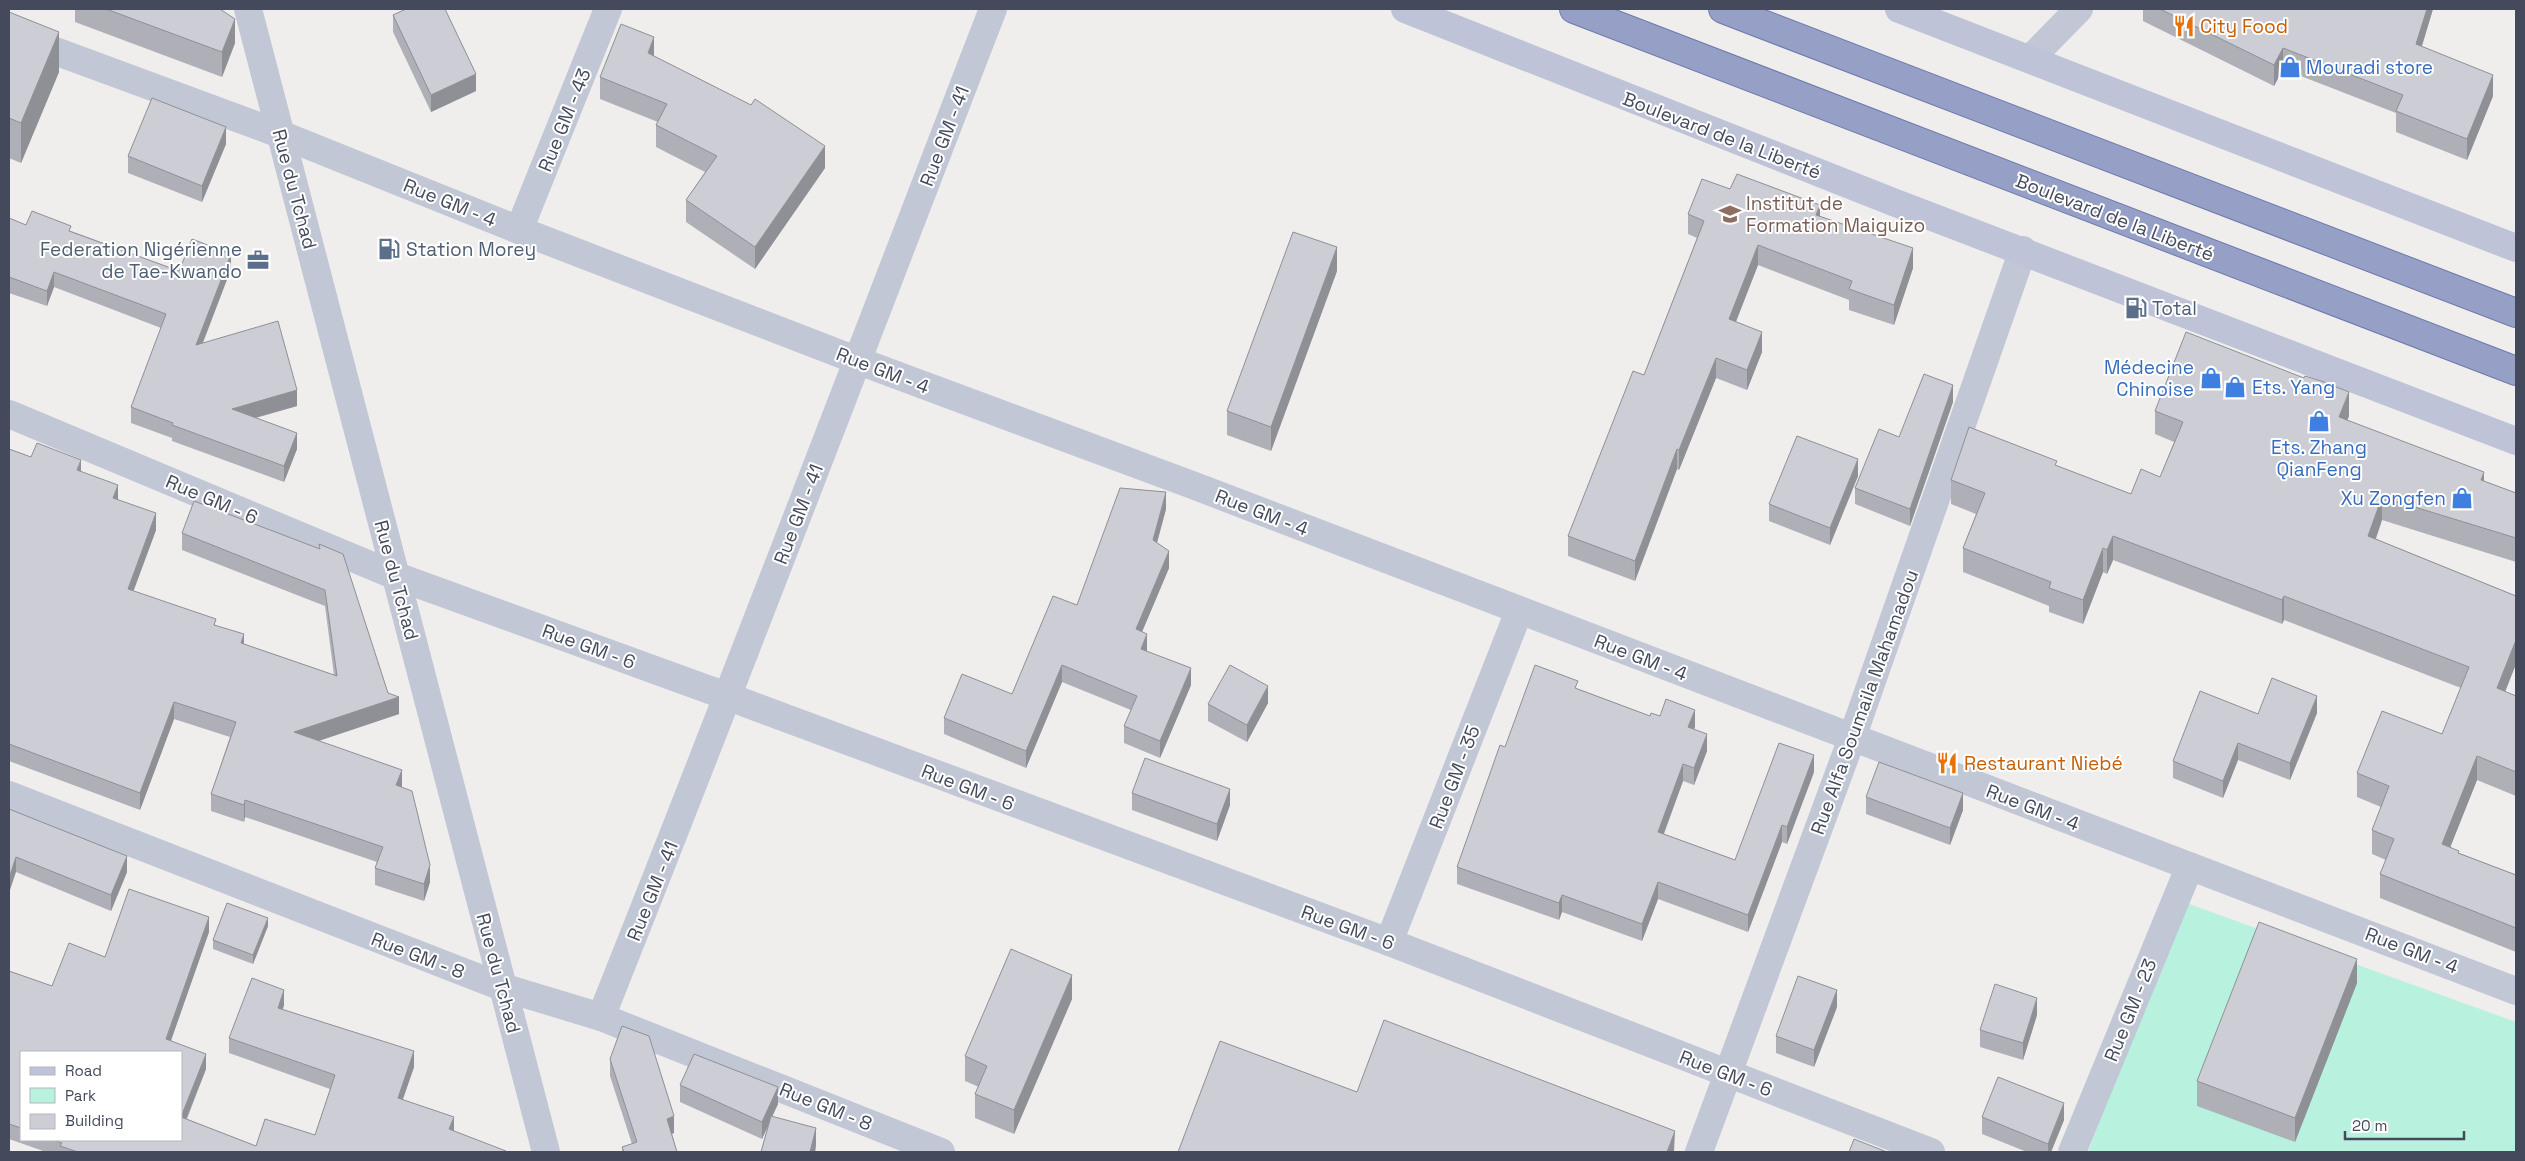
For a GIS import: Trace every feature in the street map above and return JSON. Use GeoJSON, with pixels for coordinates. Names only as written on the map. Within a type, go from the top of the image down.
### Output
{"type":"FeatureCollection","features":[{"type":"Feature","properties":{"kind":"highway","name":"Boulevard de la Liberté"},"geometry":{"type":"LineString","coordinates":[[1574,9],[2516,371]]}},
{"type":"Feature","properties":{"kind":"highway"},"geometry":{"type":"LineString","coordinates":[[1723,9],[2516,313]]}},
{"type":"Feature","properties":{"kind":"main road","name":"Boulevard de la Liberté"},"geometry":{"type":"LineString","coordinates":[[1405,9],[1647,106],[2516,441]]}},
{"type":"Feature","properties":{"kind":"main road"},"geometry":{"type":"LineString","coordinates":[[1899,9],[2031,58],[2516,248]]}},
{"type":"Feature","properties":{"kind":"street","name":"Rue du Tchad"},"geometry":{"type":"LineString","coordinates":[[248,9],[546,1152]]}},
{"type":"Feature","properties":{"kind":"street","name":"Rue GM - 43"},"geometry":{"type":"LineString","coordinates":[[519,230],[608,9]]}},
{"type":"Feature","properties":{"kind":"street","name":"Rue GM - 41"},"geometry":{"type":"LineString","coordinates":[[601,1018],[729,697],[856,360],[993,9]]}},
{"type":"Feature","properties":{"kind":"street"},"geometry":{"type":"LineString","coordinates":[[2031,58],[2080,9]]}},
{"type":"Feature","properties":{"kind":"street","name":"Rue GM - 4"},"geometry":{"type":"LineString","coordinates":[[9,34],[280,134],[519,230],[856,360],[1519,611],[2189,868],[2516,990]]}},
{"type":"Feature","properties":{"kind":"street","name":"Rue Alfa Soumaila Mahamadou"},"geometry":{"type":"LineString","coordinates":[[1698,1152],[1852,738],[2023,250]]}},
{"type":"Feature","properties":{"kind":"street","name":"Rue GM - 6"},"geometry":{"type":"LineString","coordinates":[[9,414],[396,576],[729,697],[1389,942],[1931,1152]]}},
{"type":"Feature","properties":{"kind":"street","name":"Rue GM - 35"},"geometry":{"type":"LineString","coordinates":[[1389,942],[1519,611]]}},
{"type":"Feature","properties":{"kind":"street","name":"Rue GM - 8"},"geometry":{"type":"LineString","coordinates":[[9,795],[502,987],[601,1018],[941,1152]]}},
{"type":"Feature","properties":{"kind":"street","name":"Rue GM - 23"},"geometry":{"type":"LineString","coordinates":[[2072,1152],[2189,868]]}},
{"type":"Feature","properties":{"kind":"green space"},"geometry":{"type":"Polygon","coordinates":[[[2181,901],[2516,1022],[2516,1152],[2088,1152],[2181,901]]]}},
{"type":"Feature","properties":{"kind":"building"},"geometry":{"type":"Polygon","coordinates":[[[106,9],[220,9],[235,19],[222,52],[106,9]]]}},
{"type":"Feature","properties":{"kind":"building"},"geometry":{"type":"Polygon","coordinates":[[[406,9],[445,9],[476,74],[431,95],[393,15],[406,9]]]}},
{"type":"Feature","properties":{"kind":"building"},"geometry":{"type":"Polygon","coordinates":[[[2160,9],[2427,9],[2416,44],[2493,75],[2467,139],[2396,111],[2403,95],[2283,48],[2274,65],[2160,9]]]}},
{"type":"Feature","properties":{"kind":"building"},"geometry":{"type":"Polygon","coordinates":[[[9,12],[59,32],[21,123],[9,118],[9,12]]]}},
{"type":"Feature","properties":{"kind":"building"},"geometry":{"type":"Polygon","coordinates":[[[621,24],[654,37],[648,53],[751,105],[755,99],[825,146],[755,247],[686,200],[717,156],[656,125],[667,104],[600,77],[621,24]]]}},
{"type":"Feature","properties":{"kind":"building"},"geometry":{"type":"Polygon","coordinates":[[[152,98],[226,127],[202,186],[128,156],[152,98]]]}},
{"type":"Feature","properties":{"kind":"building"},"geometry":{"type":"Polygon","coordinates":[[[1737,174],[1820,205],[1816,215],[1913,248],[1894,305],[1849,289],[1852,281],[1758,245],[1729,319],[1762,332],[1747,370],[1716,358],[1679,450],[1677,449],[1635,561],[1568,536],[1633,371],[1644,375],[1704,221],[1688,214],[1702,179],[1730,189],[1737,174]]]}},
{"type":"Feature","properties":{"kind":"building"},"geometry":{"type":"Polygon","coordinates":[[[32,211],[71,226],[69,231],[179,271],[192,239],[231,254],[196,345],[278,321],[297,390],[232,409],[297,433],[284,466],[172,425],[173,423],[131,407],[166,314],[54,272],[47,291],[9,277],[9,218],[26,225],[32,211]]]}},
{"type":"Feature","properties":{"kind":"building"},"geometry":{"type":"Polygon","coordinates":[[[1293,232],[1337,247],[1271,427],[1227,411],[1293,232]]]}},
{"type":"Feature","properties":{"kind":"building"},"geometry":{"type":"Polygon","coordinates":[[[2186,332],[2304,378],[2305,376],[2349,392],[2339,417],[2484,472],[2481,480],[2516,493],[2516,538],[2382,497],[2368,536],[2516,596],[2516,640],[2497,688],[2516,696],[2516,772],[2477,756],[2442,844],[2459,851],[2458,853],[2516,875],[2516,928],[2380,874],[2394,839],[2372,830],[2389,786],[2357,773],[2382,711],[2442,734],[2469,667],[2284,596],[2282,600],[2113,536],[2107,550],[2103,548],[2083,600],[2049,588],[2051,582],[1963,548],[1985,493],[1951,480],[1969,427],[2057,461],[2055,465],[2131,494],[2141,469],[2160,477],[2183,422],[2155,411],[2186,332]]]}},
{"type":"Feature","properties":{"kind":"building"},"geometry":{"type":"Polygon","coordinates":[[[1924,374],[1953,385],[1910,509],[1855,488],[1879,429],[1899,437],[1924,374]]]}},
{"type":"Feature","properties":{"kind":"building"},"geometry":{"type":"Polygon","coordinates":[[[1797,436],[1858,459],[1830,528],[1769,504],[1797,436]]]}},
{"type":"Feature","properties":{"kind":"building"},"geometry":{"type":"Polygon","coordinates":[[[37,443],[81,460],[77,470],[118,485],[113,498],[156,513],[128,589],[216,619],[214,625],[244,634],[241,643],[337,676],[325,590],[182,533],[194,501],[320,549],[319,544],[343,554],[388,693],[399,697],[294,732],[402,770],[396,785],[412,791],[430,865],[424,884],[375,868],[383,847],[245,800],[244,805],[211,794],[236,722],[174,702],[140,793],[9,744],[9,449],[31,457],[37,443]]]}},
{"type":"Feature","properties":{"kind":"building"},"geometry":{"type":"Polygon","coordinates":[[[1120,488],[1166,492],[1153,540],[1169,551],[1136,629],[1147,634],[1141,649],[1191,668],[1160,741],[1124,726],[1137,696],[1062,665],[1026,751],[944,718],[962,674],[1012,694],[1053,596],[1077,605],[1120,488]]]}},
{"type":"Feature","properties":{"kind":"building"},"geometry":{"type":"Polygon","coordinates":[[[1230,665],[1268,686],[1247,725],[1208,704],[1230,665]]]}},
{"type":"Feature","properties":{"kind":"building"},"geometry":{"type":"Polygon","coordinates":[[[1535,665],[1578,681],[1575,688],[1650,716],[1651,713],[1660,716],[1666,699],[1695,710],[1688,727],[1707,734],[1694,768],[1683,764],[1658,832],[1735,860],[1779,743],[1814,755],[1787,827],[1782,825],[1748,915],[1658,882],[1642,924],[1562,895],[1559,903],[1457,867],[1500,745],[1505,747],[1535,665]]]}},
{"type":"Feature","properties":{"kind":"building"},"geometry":{"type":"Polygon","coordinates":[[[2272,678],[2317,696],[2290,763],[2238,743],[2223,781],[2173,761],[2200,691],[2258,714],[2272,678]]]}},
{"type":"Feature","properties":{"kind":"building"},"geometry":{"type":"Polygon","coordinates":[[[1145,758],[1230,789],[1217,824],[1132,793],[1145,758]]]}},
{"type":"Feature","properties":{"kind":"building"},"geometry":{"type":"Polygon","coordinates":[[[1879,762],[1963,793],[1950,828],[1866,797],[1879,762]]]}},
{"type":"Feature","properties":{"kind":"building"},"geometry":{"type":"Polygon","coordinates":[[[9,809],[127,856],[111,895],[16,857],[9,878],[9,809]]]}},
{"type":"Feature","properties":{"kind":"building"},"geometry":{"type":"Polygon","coordinates":[[[129,889],[209,917],[166,1039],[206,1054],[182,1114],[182,1051],[20,1051],[20,1128],[9,1124],[9,971],[52,986],[69,943],[105,957],[129,889]]]}},
{"type":"Feature","properties":{"kind":"building"},"geometry":{"type":"Polygon","coordinates":[[[227,903],[268,918],[253,955],[213,940],[227,903]]]}},
{"type":"Feature","properties":{"kind":"building"},"geometry":{"type":"Polygon","coordinates":[[[2259,922],[2357,959],[2295,1118],[2197,1081],[2259,922]]]}},
{"type":"Feature","properties":{"kind":"building"},"geometry":{"type":"Polygon","coordinates":[[[1011,949],[1072,975],[1014,1110],[975,1094],[987,1066],[965,1056],[1011,949]]]}},
{"type":"Feature","properties":{"kind":"building"},"geometry":{"type":"Polygon","coordinates":[[[1798,976],[1837,990],[1814,1050],[1776,1036],[1798,976]]]}},
{"type":"Feature","properties":{"kind":"building"},"geometry":{"type":"Polygon","coordinates":[[[252,978],[284,990],[278,1008],[414,1051],[398,1098],[454,1117],[449,1129],[506,1151],[78,1152],[60,1146],[62,1143],[57,1141],[182,1141],[182,1117],[256,1146],[265,1119],[315,1135],[335,1075],[229,1038],[252,978]]]}},
{"type":"Feature","properties":{"kind":"building"},"geometry":{"type":"Polygon","coordinates":[[[1995,984],[2037,998],[2023,1043],[1980,1030],[1995,984]]]}},
{"type":"Feature","properties":{"kind":"building"},"geometry":{"type":"Polygon","coordinates":[[[1384,1020],[1675,1131],[1667,1152],[1178,1152],[1220,1041],[1357,1092],[1384,1020]]]}},
{"type":"Feature","properties":{"kind":"building"},"geometry":{"type":"Polygon","coordinates":[[[622,1026],[649,1036],[674,1116],[667,1119],[677,1152],[624,1152],[622,1147],[637,1142],[610,1059],[622,1026]]]}},
{"type":"Feature","properties":{"kind":"building"},"geometry":{"type":"Polygon","coordinates":[[[694,1054],[778,1087],[762,1122],[680,1085],[694,1054]]]}},
{"type":"Feature","properties":{"kind":"building"},"geometry":{"type":"Polygon","coordinates":[[[1998,1077],[2064,1103],[2048,1144],[1982,1117],[1998,1077]]]}},
{"type":"Feature","properties":{"kind":"building"},"geometry":{"type":"Polygon","coordinates":[[[771,1116],[816,1128],[810,1152],[761,1152],[771,1116]]]}},
{"type":"Feature","properties":{"kind":"building"},"geometry":{"type":"Polygon","coordinates":[[[1854,1139],[1887,1152],[1849,1152],[1854,1139]]]}},
{"type":"Feature","properties":{"kind":"place","name":"City Food"},"geometry":{"type":"Point","coordinates":[2184,26]}},
{"type":"Feature","properties":{"kind":"place","name":"Mouradi store"},"geometry":{"type":"Point","coordinates":[2290,67]}},
{"type":"Feature","properties":{"kind":"place","name":"Institut de Formation Maiguizo"},"geometry":{"type":"Point","coordinates":[1730,214]}},
{"type":"Feature","properties":{"kind":"place","name":"Station Morey"},"geometry":{"type":"Point","coordinates":[389,249]}},
{"type":"Feature","properties":{"kind":"place","name":"Federation Nigérienne de Tae-Kwando"},"geometry":{"type":"Point","coordinates":[258,260]}},
{"type":"Feature","properties":{"kind":"place","name":"Total"},"geometry":{"type":"Point","coordinates":[2136,308]}},
{"type":"Feature","properties":{"kind":"place","name":"Médecine Chinoise"},"geometry":{"type":"Point","coordinates":[2211,378]}},
{"type":"Feature","properties":{"kind":"place","name":"Ets. Yang"},"geometry":{"type":"Point","coordinates":[2235,387]}},
{"type":"Feature","properties":{"kind":"place","name":"Ets. Zhang QianFeng"},"geometry":{"type":"Point","coordinates":[2319,421]}},
{"type":"Feature","properties":{"kind":"place","name":"Xu Zongfen"},"geometry":{"type":"Point","coordinates":[2462,498]}},
{"type":"Feature","properties":{"kind":"place","name":"Restaurant Niebé"},"geometry":{"type":"Point","coordinates":[1947,763]}}]}
